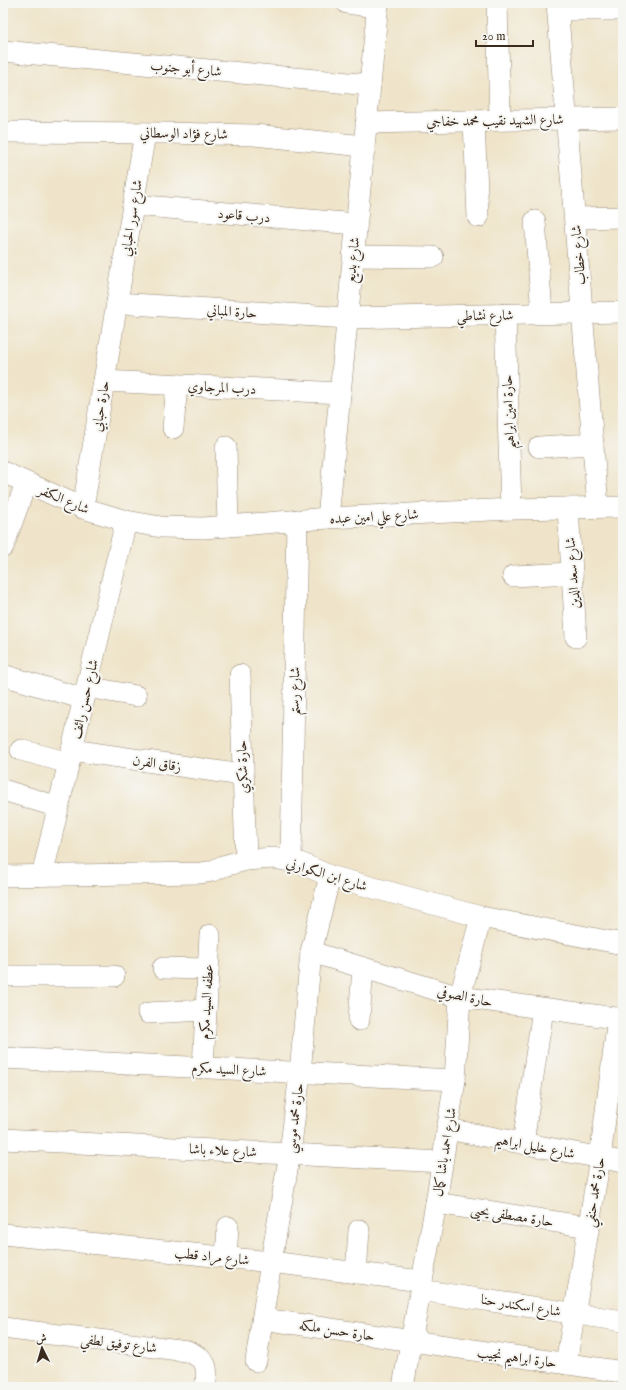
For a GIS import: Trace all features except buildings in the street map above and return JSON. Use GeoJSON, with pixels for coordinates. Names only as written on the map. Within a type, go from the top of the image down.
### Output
{"type":"FeatureCollection","features":[{"type":"Feature","properties":{"kind":"street"},"geometry":{"type":"LineString","coordinates":[[347,3],[378,5]]}},
{"type":"Feature","properties":{"kind":"street"},"geometry":{"type":"LineString","coordinates":[[497,3],[500,120]]}},
{"type":"Feature","properties":{"kind":"street","name":"شارع بديع"},"geometry":{"type":"LineString","coordinates":[[328,518],[378,5]]}},
{"type":"Feature","properties":{"kind":"street"},"geometry":{"type":"LineString","coordinates":[[558,7],[623,10]]}},
{"type":"Feature","properties":{"kind":"street","name":"شارع خطاب"},"geometry":{"type":"LineString","coordinates":[[558,7],[598,507]]}},
{"type":"Feature","properties":{"kind":"street","name":"شارع أبو جنوب"},"geometry":{"type":"LineString","coordinates":[[3,52],[370,85]]}},
{"type":"Feature","properties":{"kind":"street","name":"شارع الشهيد نقيب محمد خفاجي"},"geometry":{"type":"LineString","coordinates":[[366,123],[623,118]]}},
{"type":"Feature","properties":{"kind":"street"},"geometry":{"type":"LineString","coordinates":[[474,121],[478,217]]}},
{"type":"Feature","properties":{"kind":"street","name":"شارع فؤاد الوسطاني"},"geometry":{"type":"LineString","coordinates":[[3,132],[254,135],[364,146]]}},
{"type":"Feature","properties":{"kind":"street","name":"شارع سور الحبابي"},"geometry":{"type":"LineString","coordinates":[[117,304],[145,133]]}},
{"type":"Feature","properties":{"kind":"street","name":"درب قاعود"},"geometry":{"type":"LineString","coordinates":[[133,206],[356,224]]}},
{"type":"Feature","properties":{"kind":"street"},"geometry":{"type":"LineString","coordinates":[[575,218],[623,217]]}},
{"type":"Feature","properties":{"kind":"street"},"geometry":{"type":"LineString","coordinates":[[534,220],[542,313]]}},
{"type":"Feature","properties":{"kind":"street"},"geometry":{"type":"LineString","coordinates":[[353,256],[433,257]]}},
{"type":"Feature","properties":{"kind":"street","name":"حارة المباني"},"geometry":{"type":"LineString","coordinates":[[117,304],[347,318]]}},
{"type":"Feature","properties":{"kind":"street","name":"حارة حبابي"},"geometry":{"type":"LineString","coordinates":[[83,508],[117,304]]}},
{"type":"Feature","properties":{"kind":"street","name":"شارع نشاطي"},"geometry":{"type":"LineString","coordinates":[[347,318],[623,312]]}},
{"type":"Feature","properties":{"kind":"street","name":"حارة امين ابراهيم"},"geometry":{"type":"LineString","coordinates":[[505,314],[511,510]]}},
{"type":"Feature","properties":{"kind":"street","name":"درب المرجاوي"},"geometry":{"type":"LineString","coordinates":[[104,381],[340,393]]}},
{"type":"Feature","properties":{"kind":"street"},"geometry":{"type":"LineString","coordinates":[[173,428],[177,385]]}},
{"type":"Feature","properties":{"kind":"street"},"geometry":{"type":"LineString","coordinates":[[539,447],[593,444]]}},
{"type":"Feature","properties":{"kind":"street"},"geometry":{"type":"LineString","coordinates":[[226,447],[228,526]]}},
{"type":"Feature","properties":{"kind":"street","name":"شارع الكفر"},"geometry":{"type":"LineString","coordinates":[[3,472],[83,508],[126,521]]}},
{"type":"Feature","properties":{"kind":"street"},"geometry":{"type":"LineString","coordinates":[[3,547],[26,483]]}},
{"type":"Feature","properties":{"kind":"street","name":"شارع علي امين عبده"},"geometry":{"type":"LineString","coordinates":[[126,521],[161,527],[203,528],[328,518],[623,507]]}},
{"type":"Feature","properties":{"kind":"street","name":"شارع سعد الدين"},"geometry":{"type":"LineString","coordinates":[[568,508],[576,637]]}},
{"type":"Feature","properties":{"kind":"street","name":"شارع رستم"},"geometry":{"type":"LineString","coordinates":[[291,861],[297,520]]}},
{"type":"Feature","properties":{"kind":"street","name":"شارع حسن رائف"},"geometry":{"type":"LineString","coordinates":[[42,876],[126,521]]}},
{"type":"Feature","properties":{"kind":"street"},"geometry":{"type":"LineString","coordinates":[[513,576],[572,573]]}},
{"type":"Feature","properties":{"kind":"street"},"geometry":{"type":"LineString","coordinates":[[3,675],[85,693],[136,696]]}},
{"type":"Feature","properties":{"kind":"street","name":"حارة شكري"},"geometry":{"type":"LineString","coordinates":[[240,675],[242,775],[246,860]]}},
{"type":"Feature","properties":{"kind":"street","name":"زقاق الفرن"},"geometry":{"type":"LineString","coordinates":[[21,750],[70,757],[242,775]]}},
{"type":"Feature","properties":{"kind":"street"},"geometry":{"type":"LineString","coordinates":[[3,790],[58,807]]}},
{"type":"Feature","properties":{"kind":"street","name":"شارع ابن الكوارني"},"geometry":{"type":"LineString","coordinates":[[3,876],[201,873],[213,871],[223,866],[246,860],[274,858],[300,863],[330,876],[481,917],[623,944]]}},
{"type":"Feature","properties":{"kind":"street","name":"حارة محمد موسي"},"geometry":{"type":"LineString","coordinates":[[256,1361],[290,1153],[300,1073],[312,952],[330,876]]}},
{"type":"Feature","properties":{"kind":"street","name":"شارع احمد باشا كمال"},"geometry":{"type":"LineString","coordinates":[[403,1387],[436,1203],[455,1080],[460,997],[481,917]]}},
{"type":"Feature","properties":{"kind":"street","name":"عطفه السيد مكرم"},"geometry":{"type":"LineString","coordinates":[[202,1068],[210,935]]}},
{"type":"Feature","properties":{"kind":"street","name":"حارة الصوفي"},"geometry":{"type":"LineString","coordinates":[[312,952],[460,997],[621,1019]]}},
{"type":"Feature","properties":{"kind":"street"},"geometry":{"type":"LineString","coordinates":[[163,968],[208,969]]}},
{"type":"Feature","properties":{"kind":"street"},"geometry":{"type":"LineString","coordinates":[[359,1020],[363,968]]}},
{"type":"Feature","properties":{"kind":"street"},"geometry":{"type":"LineString","coordinates":[[3,976],[114,976]]}},
{"type":"Feature","properties":{"kind":"street"},"geometry":{"type":"LineString","coordinates":[[523,1144],[543,1009]]}},
{"type":"Feature","properties":{"kind":"street"},"geometry":{"type":"LineString","coordinates":[[148,1013],[206,1010]]}},
{"type":"Feature","properties":{"kind":"street","name":"حارة محمد حنفي"},"geometry":{"type":"LineString","coordinates":[[566,1364],[621,1019]]}},
{"type":"Feature","properties":{"kind":"street","name":"شارع السيد مكرم"},"geometry":{"type":"LineString","coordinates":[[3,1058],[455,1080]]}},
{"type":"Feature","properties":{"kind":"street","name":"شارع خليل ابراهيم"},"geometry":{"type":"LineString","coordinates":[[447,1129],[623,1162]]}},
{"type":"Feature","properties":{"kind":"street","name":"شارع علاء باشا"},"geometry":{"type":"LineString","coordinates":[[3,1139],[442,1162]]}},
{"type":"Feature","properties":{"kind":"street","name":"حارة مصطفى يحيى"},"geometry":{"type":"LineString","coordinates":[[436,1203],[589,1227]]}},
{"type":"Feature","properties":{"kind":"street"},"geometry":{"type":"LineString","coordinates":[[226,1258],[228,1227]]}},
{"type":"Feature","properties":{"kind":"street"},"geometry":{"type":"LineString","coordinates":[[356,1273],[359,1230]]}},
{"type":"Feature","properties":{"kind":"street","name":"شارع مراد قطب"},"geometry":{"type":"LineString","coordinates":[[3,1234],[271,1262],[356,1273],[421,1286]]}},
{"type":"Feature","properties":{"kind":"street","name":"شارع اسكندر حنا"},"geometry":{"type":"LineString","coordinates":[[421,1286],[574,1313],[623,1320]]}},
{"type":"Feature","properties":{"kind":"street","name":"حارة حسن ملكه"},"geometry":{"type":"LineString","coordinates":[[263,1319],[410,1342]]}},
{"type":"Feature","properties":{"kind":"street","name":"شارع توفيق لطفي"},"geometry":{"type":"LineString","coordinates":[[3,1328],[187,1351],[198,1355],[205,1363],[208,1373],[205,1387]]}},
{"type":"Feature","properties":{"kind":"street","name":"حارة ابراهيم نجيب"},"geometry":{"type":"LineString","coordinates":[[410,1342],[623,1372]]}}]}
